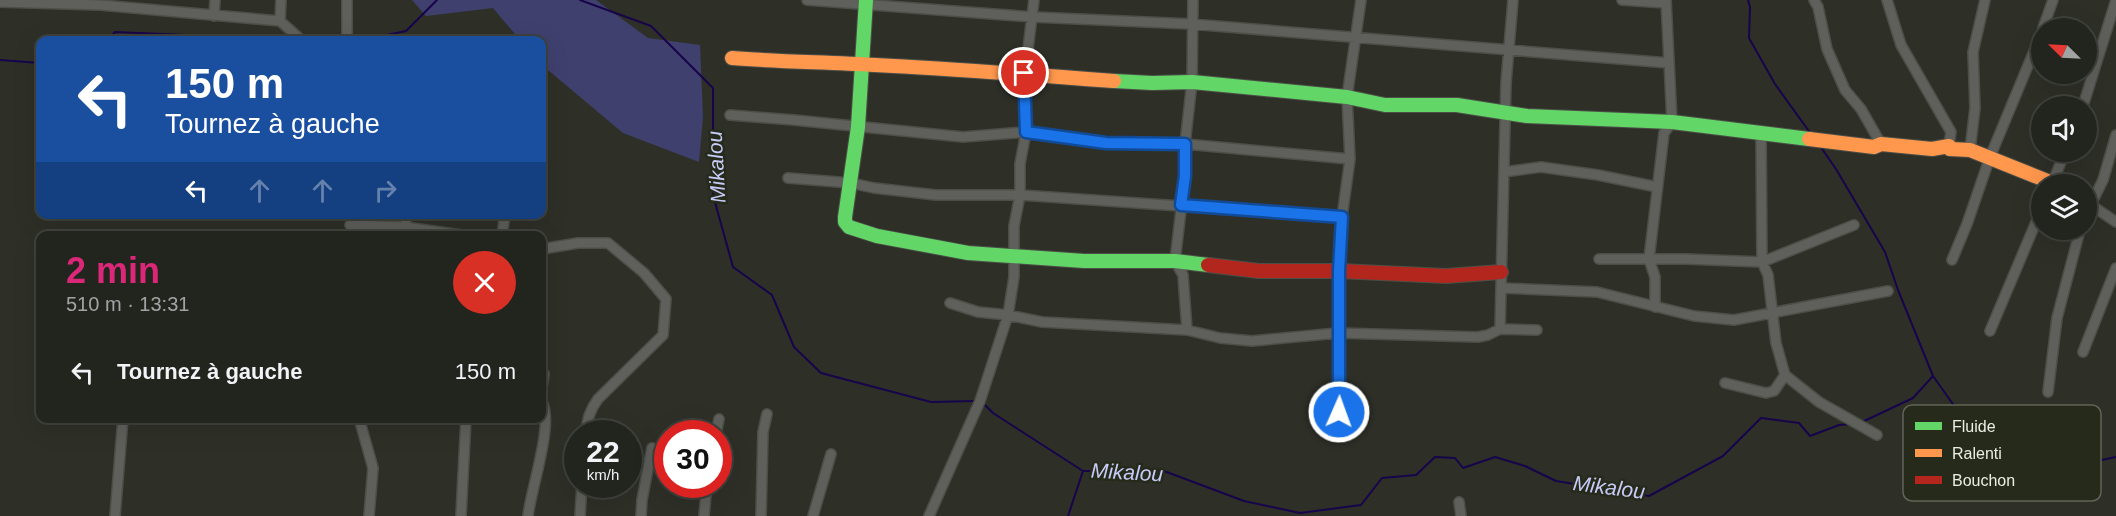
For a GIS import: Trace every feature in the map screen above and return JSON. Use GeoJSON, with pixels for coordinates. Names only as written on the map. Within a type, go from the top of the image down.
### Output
{"type":"FeatureCollection","features":[{"type":"Feature","properties":{"kind":"street"},"geometry":{"type":"LineString","coordinates":[[214,16],[215,0]]}},
{"type":"Feature","properties":{"kind":"street"},"geometry":{"type":"LineString","coordinates":[[280,21],[281,0]]}},
{"type":"Feature","properties":{"kind":"street"},"geometry":{"type":"LineString","coordinates":[[347,0],[347,36]]}},
{"type":"Feature","properties":{"kind":"street"},"geometry":{"type":"LineString","coordinates":[[807,0],[1033,17],[1191,24],[1669,63]]}},
{"type":"Feature","properties":{"kind":"street"},"geometry":{"type":"LineString","coordinates":[[929,516],[980,401],[1008,315],[1014,277],[1014,226],[1020,195],[1020,164],[1026,132],[1024,73],[1034,0]]}},
{"type":"Feature","properties":{"kind":"street"},"geometry":{"type":"LineString","coordinates":[[1187,330],[1183,275],[1175,261],[1185,176],[1185,144],[1192,82],[1193,0]]}},
{"type":"Feature","properties":{"kind":"street"},"geometry":{"type":"LineString","coordinates":[[1339,412],[1339,271],[1342,217],[1350,159],[1347,97],[1357,38],[1360,0]]}},
{"type":"Feature","properties":{"kind":"street"},"geometry":{"type":"LineString","coordinates":[[1500,329],[1505,114],[1513,0]]}},
{"type":"Feature","properties":{"kind":"street"},"geometry":{"type":"LineString","coordinates":[[1623,0],[1666,1],[1672,122],[1664,133],[1649,259],[1655,277],[1655,307]]}},
{"type":"Feature","properties":{"kind":"street"},"geometry":{"type":"LineString","coordinates":[[1814,0],[1818,7],[1827,49],[1841,82],[1861,109],[1881,144]]}},
{"type":"Feature","properties":{"kind":"street"},"geometry":{"type":"LineString","coordinates":[[1887,0],[1901,45],[1951,132],[1949,146]]}},
{"type":"Feature","properties":{"kind":"street"},"geometry":{"type":"LineString","coordinates":[[1970,150],[1975,108],[1973,52],[1985,0]]}},
{"type":"Feature","properties":{"kind":"street"},"geometry":{"type":"LineString","coordinates":[[2046,18],[2053,0]]}},
{"type":"Feature","properties":{"kind":"street"},"geometry":{"type":"LineString","coordinates":[[2086,96],[2116,0]]}},
{"type":"Feature","properties":{"kind":"street"},"geometry":{"type":"LineString","coordinates":[[0,2],[155,5],[214,16],[280,21],[297,36]]}},
{"type":"Feature","properties":{"kind":"street"},"geometry":{"type":"LineString","coordinates":[[866,3],[858,127],[845,217],[845,222],[849,227],[877,236],[958,251],[1084,261],[1175,261],[1259,271],[1339,271],[1446,276],[1501,272]]}},
{"type":"Feature","properties":{"kind":"street"},"geometry":{"type":"LineString","coordinates":[[732,57],[778,62],[1024,73],[1152,83],[1192,82],[1347,97],[1385,105],[1457,105],[1505,114],[1672,122],[1874,147],[1881,144],[1932,149],[1949,146],[1950,149],[1970,150],[2031,174]]}},
{"type":"Feature","properties":{"kind":"street"},"geometry":{"type":"LineString","coordinates":[[1952,260],[1990,157],[2031,57]]}},
{"type":"Feature","properties":{"kind":"street"},"geometry":{"type":"LineString","coordinates":[[730,115],[963,137],[1026,132],[1106,143],[1185,144],[1350,159]]}},
{"type":"Feature","properties":{"kind":"street"},"geometry":{"type":"LineString","coordinates":[[1761,132],[1762,262],[1768,275],[1776,343],[1785,375],[1820,402],[1877,435]]}},
{"type":"Feature","properties":{"kind":"street"},"geometry":{"type":"LineString","coordinates":[[2097,190],[2103,180],[2116,135]]}},
{"type":"Feature","properties":{"kind":"street"},"geometry":{"type":"LineString","coordinates":[[1504,172],[1541,167],[1598,175],[1657,187]]}},
{"type":"Feature","properties":{"kind":"street"},"geometry":{"type":"LineString","coordinates":[[788,178],[851,183],[936,195],[1020,195],[1342,217]]}},
{"type":"Feature","properties":{"kind":"street"},"geometry":{"type":"LineString","coordinates":[[2097,209],[2116,222]]}},
{"type":"Feature","properties":{"kind":"street"},"geometry":{"type":"LineString","coordinates":[[350,225],[404,231]]}},
{"type":"Feature","properties":{"kind":"street"},"geometry":{"type":"LineString","coordinates":[[1599,259],[1762,262],[1854,225]]}},
{"type":"Feature","properties":{"kind":"street"},"geometry":{"type":"LineString","coordinates":[[1990,331],[2031,234]]}},
{"type":"Feature","properties":{"kind":"street"},"geometry":{"type":"LineString","coordinates":[[2048,392],[2057,318],[2077,240]]}},
{"type":"Feature","properties":{"kind":"street"},"geometry":{"type":"LineString","coordinates":[[546,248],[578,243],[608,243],[644,273],[666,299],[663,335],[598,399],[586,420]]}},
{"type":"Feature","properties":{"kind":"street"},"geometry":{"type":"LineString","coordinates":[[2083,352],[2116,268]]}},
{"type":"Feature","properties":{"kind":"street"},"geometry":{"type":"LineString","coordinates":[[1502,288],[1597,292],[1655,307],[1709,318],[1734,320],[1888,291]]}},
{"type":"Feature","properties":{"kind":"street"},"geometry":{"type":"LineString","coordinates":[[950,303],[978,312],[1041,322],[1187,330],[1220,339],[1252,341],[1338,333],[1478,337],[1500,329],[1537,330]]}},
{"type":"Feature","properties":{"kind":"street"},"geometry":{"type":"LineString","coordinates":[[1725,383],[1766,393],[1774,391],[1785,375]]}},
{"type":"Feature","properties":{"kind":"street"},"geometry":{"type":"LineString","coordinates":[[761,516],[763,432],[766,414]]}},
{"type":"Feature","properties":{"kind":"street"},"geometry":{"type":"LineString","coordinates":[[115,516],[123,423]]}},
{"type":"Feature","properties":{"kind":"street"},"geometry":{"type":"LineString","coordinates":[[360,423],[373,468],[369,516]]}},
{"type":"Feature","properties":{"kind":"street"},"geometry":{"type":"LineString","coordinates":[[461,516],[466,423]]}},
{"type":"Feature","properties":{"kind":"street"},"geometry":{"type":"LineString","coordinates":[[528,516],[546,423]]}},
{"type":"Feature","properties":{"kind":"street"},"geometry":{"type":"LineString","coordinates":[[641,516],[652,448]]}},
{"type":"Feature","properties":{"kind":"street"},"geometry":{"type":"LineString","coordinates":[[813,516],[831,454]]}},
{"type":"Feature","properties":{"kind":"street"},"geometry":{"type":"LineString","coordinates":[[580,516],[581,498]]}},
{"type":"Feature","properties":{"kind":"street"},"geometry":{"type":"LineString","coordinates":[[704,516],[706,498]]}},
{"type":"Feature","properties":{"kind":"street"},"geometry":{"type":"LineString","coordinates":[[1459,502],[1461,516]]}},
{"type":"Feature","properties":{"kind":"shaded area"},"geometry":{"type":"Polygon","coordinates":[[[412,0],[596,0],[648,38],[700,45],[703,117],[699,162],[623,133],[546,68],[546,36],[517,36],[493,8],[426,16],[412,0]]]}},
{"type":"Feature","properties":{"kind":"waterway","name":"Mikalou"},"geometry":{"type":"LineString","coordinates":[[382,36],[406,31],[437,0]]}},
{"type":"Feature","properties":{"kind":"waterway","name":"Mikalou"},"geometry":{"type":"LineString","coordinates":[[580,0],[651,26],[713,88],[713,195],[733,267],[772,295],[794,347],[821,373],[931,402],[976,401]]}},
{"type":"Feature","properties":{"kind":"waterway"},"geometry":{"type":"LineString","coordinates":[[1748,0],[1750,7],[1749,38],[1775,84],[1811,134]]}},
{"type":"Feature","properties":{"kind":"waterway","name":"Mikalou"},"geometry":{"type":"LineString","coordinates":[[112,36],[115,32],[188,36]]}},
{"type":"Feature","properties":{"kind":"waterway","name":"Mikalou"},"geometry":{"type":"LineString","coordinates":[[0,60],[36,63]]}},
{"type":"Feature","properties":{"kind":"waterway"},"geometry":{"type":"LineString","coordinates":[[1820,146],[1885,252],[1933,376]]}},
{"type":"Feature","properties":{"kind":"waterway","name":"Mikalou"},"geometry":{"type":"LineString","coordinates":[[1860,423],[1913,398],[1933,376],[1954,405]]}},
{"type":"Feature","properties":{"kind":"waterway","name":"Mikalou"},"geometry":{"type":"LineString","coordinates":[[982,402],[993,413],[1083,471],[1164,471],[1244,501],[1300,513],[1361,505],[1382,478],[1416,475],[1435,457],[1455,458],[1463,468],[1495,457],[1525,466],[1556,481],[1649,496],[1723,456],[1761,418],[1799,423],[1810,436],[1839,425],[1852,424]]}},
{"type":"Feature","properties":{"kind":"waterway","name":"Mikalou"},"geometry":{"type":"LineString","coordinates":[[2101,460],[2116,457]]}},
{"type":"Feature","properties":{"kind":"waterway"},"geometry":{"type":"LineString","coordinates":[[1068,516],[1083,471]]}},
{"type":"Feature","properties":{"kind":"traffic: fast"},"geometry":{"type":"LineString","coordinates":[[866,0],[858,127],[845,217],[845,222],[849,227],[877,236],[968,253],[1084,261],[1175,261],[1208,265]]}},
{"type":"Feature","properties":{"kind":"traffic: fast"},"geometry":{"type":"LineString","coordinates":[[1114,81],[1192,82],[1347,97],[1385,105],[1457,105],[1527,116],[1672,122],[1809,139]]}},
{"type":"Feature","properties":{"kind":"traffic: slow"},"geometry":{"type":"LineString","coordinates":[[732,58],[934,68],[1114,81]]}},
{"type":"Feature","properties":{"kind":"traffic: slow"},"geometry":{"type":"LineString","coordinates":[[1809,139],[1874,147],[1881,144],[1932,149],[1949,146],[1950,149],[1970,150],[2031,174]]}},
{"type":"Feature","properties":{"kind":"traffic: jam"},"geometry":{"type":"LineString","coordinates":[[1208,265],[1259,271],[1339,271],[1446,276],[1501,272]]}},
{"type":"Feature","properties":{"kind":"route"},"geometry":{"type":"LineString","coordinates":[[1024,73],[1026,132],[1106,143],[1185,144],[1185,176],[1181,205],[1342,217],[1338,333],[1339,412]]}}]}
